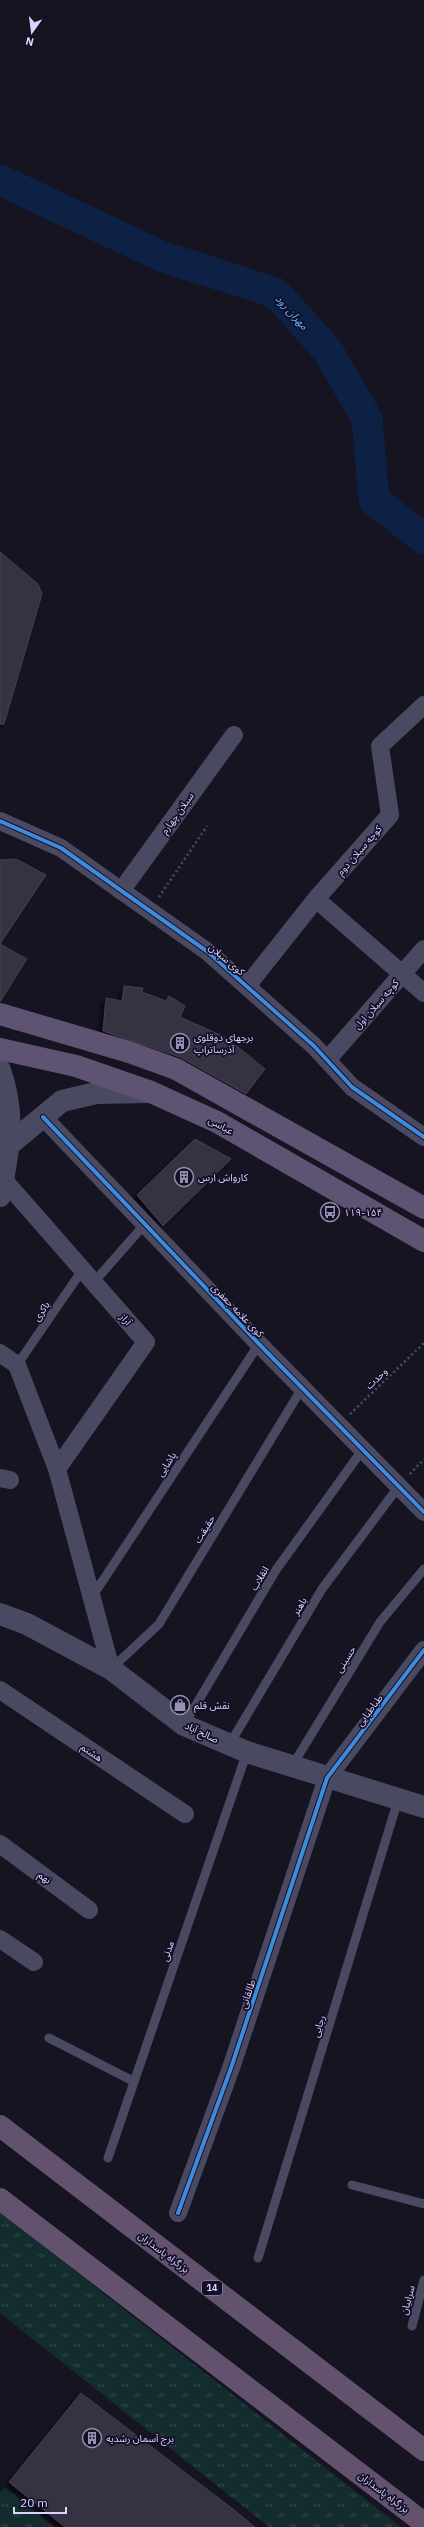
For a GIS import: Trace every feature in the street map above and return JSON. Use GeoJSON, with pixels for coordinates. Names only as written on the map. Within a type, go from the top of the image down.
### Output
{"type":"FeatureCollection","features":[{"type":"Feature","properties":{"kind":"highway","name":"بزرگراه پاسداران"},"geometry":{"type":"LineString","coordinates":[[0,2126],[424,2450]]}},
{"type":"Feature","properties":{"kind":"highway","name":"بزرگراه پاسداران"},"geometry":{"type":"LineString","coordinates":[[0,2199],[423,2522]]}},
{"type":"Feature","properties":{"kind":"main road"},"geometry":{"type":"LineString","coordinates":[[0,1014],[129,1052],[176,1069],[424,1208]]}},
{"type":"Feature","properties":{"kind":"main road","name":"عباسى"},"geometry":{"type":"LineString","coordinates":[[0,1049],[76,1066],[151,1092],[217,1122],[424,1242]]}},
{"type":"Feature","properties":{"kind":"street","name":"کوچه سبلان دوم"},"geometry":{"type":"LineString","coordinates":[[247,986],[316,899],[390,815],[380,746],[424,705]]}},
{"type":"Feature","properties":{"kind":"street","name":"سبلان چهارم"},"geometry":{"type":"LineString","coordinates":[[121,891],[234,735]]}},
{"type":"Feature","properties":{"kind":"street","name":"کوی سبلان"},"geometry":{"type":"LineString","coordinates":[[0,821],[61,848],[208,952],[314,1046],[352,1087],[424,1137]]}},
{"type":"Feature","properties":{"kind":"street"},"geometry":{"type":"LineString","coordinates":[[316,899],[424,993]]}},
{"type":"Feature","properties":{"kind":"street","name":"کوچه سبلان اول"},"geometry":{"type":"LineString","coordinates":[[328,1060],[424,949]]}},
{"type":"Feature","properties":{"kind":"street"},"geometry":{"type":"LineString","coordinates":[[0,1070],[8,1093],[10,1144],[2,1187]]}},
{"type":"Feature","properties":{"kind":"street"},"geometry":{"type":"LineString","coordinates":[[10,1144],[62,1101],[96,1093],[151,1092]]}},
{"type":"Feature","properties":{"kind":"street","name":"کوی علامه جعفری"},"geometry":{"type":"LineString","coordinates":[[43,1117],[258,1344],[424,1512]]}},
{"type":"Feature","properties":{"kind":"street","name":"آراز"},"geometry":{"type":"LineString","coordinates":[[2,1187],[88,1276],[146,1342],[57,1469]]}},
{"type":"Feature","properties":{"kind":"street"},"geometry":{"type":"LineString","coordinates":[[0,1354],[17,1365],[57,1469],[111,1669]]}},
{"type":"Feature","properties":{"kind":"street","name":"صالح آباد"},"geometry":{"type":"LineString","coordinates":[[0,1614],[27,1624],[111,1669],[184,1725],[238,1748],[291,1767],[424,1807]]}},
{"type":"Feature","properties":{"kind":"street","name":"طباطبایی"},"geometry":{"type":"LineString","coordinates":[[327,1778],[424,1650]]}},
{"type":"Feature","properties":{"kind":"street","name":"هشتم"},"geometry":{"type":"LineString","coordinates":[[0,1690],[185,1814]]}},
{"type":"Feature","properties":{"kind":"street","name":"طالقانی"},"geometry":{"type":"LineString","coordinates":[[178,2213],[231,2068],[327,1778]]}},
{"type":"Feature","properties":{"kind":"street","name":"نهم"},"geometry":{"type":"LineString","coordinates":[[0,1844],[89,1910]]}},
{"type":"Feature","properties":{"kind":"street"},"geometry":{"type":"LineString","coordinates":[[0,1939],[34,1962]]}},
{"type":"Feature","properties":{"kind":"lane","name":"باکری"},"geometry":{"type":"LineString","coordinates":[[17,1365],[88,1276],[145,1224]]}},
{"type":"Feature","properties":{"kind":"lane","name":"پاشایی"},"geometry":{"type":"LineString","coordinates":[[92,1597],[258,1344]]}},
{"type":"Feature","properties":{"kind":"lane","name":"حقیقت"},"geometry":{"type":"LineString","coordinates":[[111,1669],[159,1624],[302,1388]]}},
{"type":"Feature","properties":{"kind":"lane","name":"انقلاب"},"geometry":{"type":"LineString","coordinates":[[184,1725],[276,1570],[362,1449]]}},
{"type":"Feature","properties":{"kind":"lane","name":"باهنر"},"geometry":{"type":"LineString","coordinates":[[238,1748],[322,1589],[398,1486]]}},
{"type":"Feature","properties":{"kind":"lane","name":"حسینی"},"geometry":{"type":"LineString","coordinates":[[291,1767],[380,1622],[424,1569]]}},
{"type":"Feature","properties":{"kind":"lane","name":"مدنی"},"geometry":{"type":"LineString","coordinates":[[108,2158],[238,1748]]}},
{"type":"Feature","properties":{"kind":"lane","name":"رجایی"},"geometry":{"type":"LineString","coordinates":[[258,2258],[398,1800]]}},
{"type":"Feature","properties":{"kind":"lane"},"geometry":{"type":"LineString","coordinates":[[49,2038],[133,2081]]}},
{"type":"Feature","properties":{"kind":"lane"},"geometry":{"type":"LineString","coordinates":[[352,2185],[424,2204]]}},
{"type":"Feature","properties":{"kind":"lane","name":"سرابیان"},"geometry":{"type":"LineString","coordinates":[[412,2326],[424,2280]]}},
{"type":"Feature","properties":{"kind":"path"},"geometry":{"type":"LineString","coordinates":[[149,910],[207,826]]}},
{"type":"Feature","properties":{"kind":"green space"},"geometry":{"type":"Polygon","coordinates":[[[0,2212],[401,2527],[269,2527],[0,2313],[0,2212]]]}},
{"type":"Feature","properties":{"kind":"green space"},"geometry":{"type":"Polygon","coordinates":[[[5,2487],[54,2527],[0,2527],[0,2493],[5,2487]]]}},
{"type":"Feature","properties":{"kind":"building"},"geometry":{"type":"Polygon","coordinates":[[[0,552],[38,584],[42,594],[4,724],[0,724],[0,552]]]}},
{"type":"Feature","properties":{"kind":"building"},"geometry":{"type":"Polygon","coordinates":[[[16,859],[46,875],[0,944],[0,860],[16,859]]]}},
{"type":"Feature","properties":{"kind":"building"},"geometry":{"type":"Polygon","coordinates":[[[0,944],[27,959],[0,1002],[0,944]]]}},
{"type":"Feature","properties":{"kind":"building","name":"برجهای دوقلوی آذرساتراپ"},"geometry":{"type":"Polygon","coordinates":[[[124,986],[143,988],[142,992],[166,1001],[169,996],[185,1006],[180,1017],[227,1038],[265,1069],[246,1094],[180,1057],[103,1031],[106,998],[122,1001],[124,986]]]}},
{"type":"Feature","properties":{"kind":"building","name":"کارواش ارس"},"geometry":{"type":"Polygon","coordinates":[[[195,1139],[231,1159],[163,1226],[137,1195],[195,1139]]]}},
{"type":"Feature","properties":{"kind":"building","name":"برج آسمان رشدیه"},"geometry":{"type":"Polygon","coordinates":[[[81,2393],[255,2527],[65,2527],[9,2482],[81,2393]]]}},
{"type":"Feature","properties":{"kind":"waterway","name":"مهران رود"},"geometry":{"type":"LineString","coordinates":[[0,180],[161,256],[276,293],[328,351],[367,419],[374,500],[424,539]]}},
{"type":"Feature","properties":{"kind":"cycle path"},"geometry":{"type":"LineString","coordinates":[[0,821],[61,848],[208,952],[314,1046],[352,1087],[424,1137]]}},
{"type":"Feature","properties":{"kind":"cycle path"},"geometry":{"type":"LineString","coordinates":[[43,1117],[259,1344],[424,1512]]}},
{"type":"Feature","properties":{"kind":"cycle path"},"geometry":{"type":"LineString","coordinates":[[178,2213],[231,2068],[327,1778],[424,1650]]}},
{"type":"Feature","properties":{"kind":"place","name":"برجهای دوقلوی آذرساتراپ"},"geometry":{"type":"Point","coordinates":[180,1043]}},
{"type":"Feature","properties":{"kind":"place","name":"کارواش ارس"},"geometry":{"type":"Point","coordinates":[184,1177]}},
{"type":"Feature","properties":{"kind":"place","name":"۱۱۹-۱۵۴"},"geometry":{"type":"Point","coordinates":[330,1212]}},
{"type":"Feature","properties":{"kind":"place","name":"نقش قلم"},"geometry":{"type":"Point","coordinates":[180,1705]}},
{"type":"Feature","properties":{"kind":"place","name":"برج آسمان رشدیه"},"geometry":{"type":"Point","coordinates":[92,2438]}}]}
